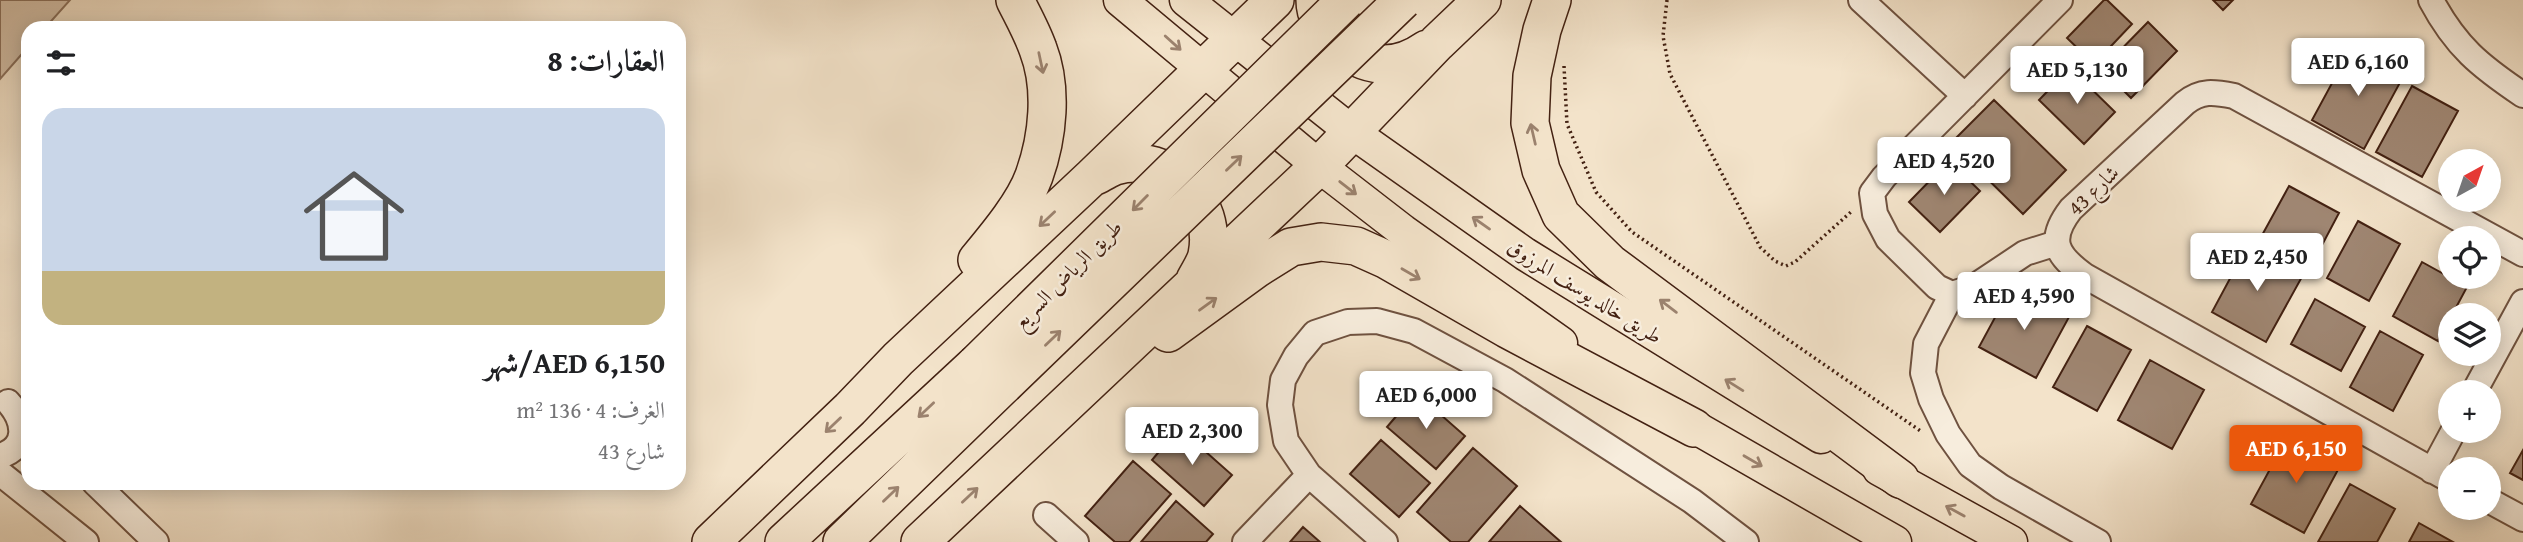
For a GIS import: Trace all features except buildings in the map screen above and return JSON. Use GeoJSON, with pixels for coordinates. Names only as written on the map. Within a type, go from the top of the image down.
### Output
{"type":"FeatureCollection","features":[{"type":"Feature","properties":{"kind":"highway"},"geometry":{"type":"LineString","coordinates":[[898,359],[1004,227],[1034,177],[1044,136],[1048,93],[1039,51],[1015,0]]}},
{"type":"Feature","properties":{"kind":"highway"},"geometry":{"type":"LineString","coordinates":[[711,542],[850,409],[898,359],[1275,0]]}},
{"type":"Feature","properties":{"kind":"highway"},"geometry":{"type":"LineString","coordinates":[[1315,0],[1315,7],[1328,36],[1351,56],[1381,64],[1411,60],[1437,43]]}},
{"type":"Feature","properties":{"kind":"highway","name":"طريق الرياض السريع"},"geometry":{"type":"LineString","coordinates":[[842,542],[990,374],[1346,0]]}},
{"type":"Feature","properties":{"kind":"highway","name":"طريق الرياض السريع"},"geometry":{"type":"LineString","coordinates":[[784,542],[990,374],[1403,0]]}},
{"type":"Feature","properties":{"kind":"highway"},"geometry":{"type":"LineString","coordinates":[[920,542],[1319,166],[1482,0]]}},
{"type":"Feature","properties":{"kind":"highway"},"geometry":{"type":"LineString","coordinates":[[1552,0],[1532,76],[1530,123],[1541,170],[1561,215],[1610,263],[1900,479]]}},
{"type":"Feature","properties":{"kind":"highway"},"geometry":{"type":"LineString","coordinates":[[1092,177],[1115,166],[1142,163],[1167,170],[1188,185],[1203,206],[1210,232],[1207,258],[1195,281]]}},
{"type":"Feature","properties":{"kind":"highway"},"geometry":{"type":"LineString","coordinates":[[1055,417],[1255,269],[1291,247],[1321,242],[1356,246],[1385,259],[1507,329],[1694,428]]}},
{"type":"Feature","properties":{"kind":"main road"},"geometry":{"type":"LineString","coordinates":[[1120,0],[1319,166],[1403,231],[1573,351],[1694,428],[1895,542]]}},
{"type":"Feature","properties":{"kind":"main road","name":"طريق خالد يوسف المرزوق"},"geometry":{"type":"LineString","coordinates":[[1186,0],[1352,132],[1525,254],[1804,428],[2011,542]]}},
{"type":"Feature","properties":{"kind":"street"},"geometry":{"type":"LineString","coordinates":[[1861,0],[1965,96]]}},
{"type":"Feature","properties":{"kind":"street"},"geometry":{"type":"LineString","coordinates":[[2060,0],[1884,177],[1872,193],[1875,214],[1888,239],[1937,287],[1952,293],[1974,288],[2025,253],[2057,243],[2068,263],[2085,276],[2438,473]]}},
{"type":"Feature","properties":{"kind":"street"},"geometry":{"type":"LineString","coordinates":[[2431,0],[2445,27],[2468,54],[2523,95]]}},
{"type":"Feature","properties":{"kind":"street","name":"شارع 43"},"geometry":{"type":"LineString","coordinates":[[2057,243],[2060,223],[2071,209],[2194,95],[2204,92],[2234,96],[2523,254]]}},
{"type":"Feature","properties":{"kind":"street"},"geometry":{"type":"LineString","coordinates":[[1952,293],[1926,344],[1923,373],[1931,399],[1948,434],[1970,465],[2001,487],[2098,542]]}},
{"type":"Feature","properties":{"kind":"street"},"geometry":{"type":"LineString","coordinates":[[2481,380],[2523,302]]}},
{"type":"Feature","properties":{"kind":"street"},"geometry":{"type":"LineString","coordinates":[[1385,542],[1309,475],[1286,442],[1280,405],[1283,380],[1296,356],[1315,333],[1348,322],[1377,321],[1415,331],[1505,380],[1692,501],[1746,542]]}},
{"type":"Feature","properties":{"kind":"street"},"geometry":{"type":"LineString","coordinates":[[4,398],[21,413]]}},
{"type":"Feature","properties":{"kind":"street"},"geometry":{"type":"LineString","coordinates":[[4,398],[19,414],[21,421]]}},
{"type":"Feature","properties":{"kind":"street"},"geometry":{"type":"LineString","coordinates":[[0,456],[8,454],[18,443],[21,434]]}},
{"type":"Feature","properties":{"kind":"street"},"geometry":{"type":"LineString","coordinates":[[0,473],[21,490]]}},
{"type":"Feature","properties":{"kind":"street"},"geometry":{"type":"LineString","coordinates":[[1245,542],[1309,475]]}},
{"type":"Feature","properties":{"kind":"street"},"geometry":{"type":"LineString","coordinates":[[21,490],[86,542]]}},
{"type":"Feature","properties":{"kind":"street"},"geometry":{"type":"LineString","coordinates":[[102,490],[156,542]]}},
{"type":"Feature","properties":{"kind":"street"},"geometry":{"type":"LineString","coordinates":[[2501,507],[2523,519]]}},
{"type":"Feature","properties":{"kind":"street"},"geometry":{"type":"LineString","coordinates":[[1046,515],[1076,542]]}},
{"type":"Feature","properties":{"kind":"street"},"geometry":{"type":"LineString","coordinates":[[1853,519],[1877,542]]}},
{"type":"Feature","properties":{"kind":"path"},"geometry":{"type":"LineString","coordinates":[[1667,0],[1663,36],[1670,74],[1760,247],[1775,261],[1786,266],[1795,262],[1872,193]]}},
{"type":"Feature","properties":{"kind":"path"},"geometry":{"type":"LineString","coordinates":[[1564,63],[1567,124],[1596,192],[1632,232],[1925,434]]}},
{"type":"Feature","properties":{"kind":"shaded area"},"geometry":{"type":"Polygon","coordinates":[[[0,0],[70,0],[51,21],[21,21],[21,55],[0,79],[0,0]]]}}]}
